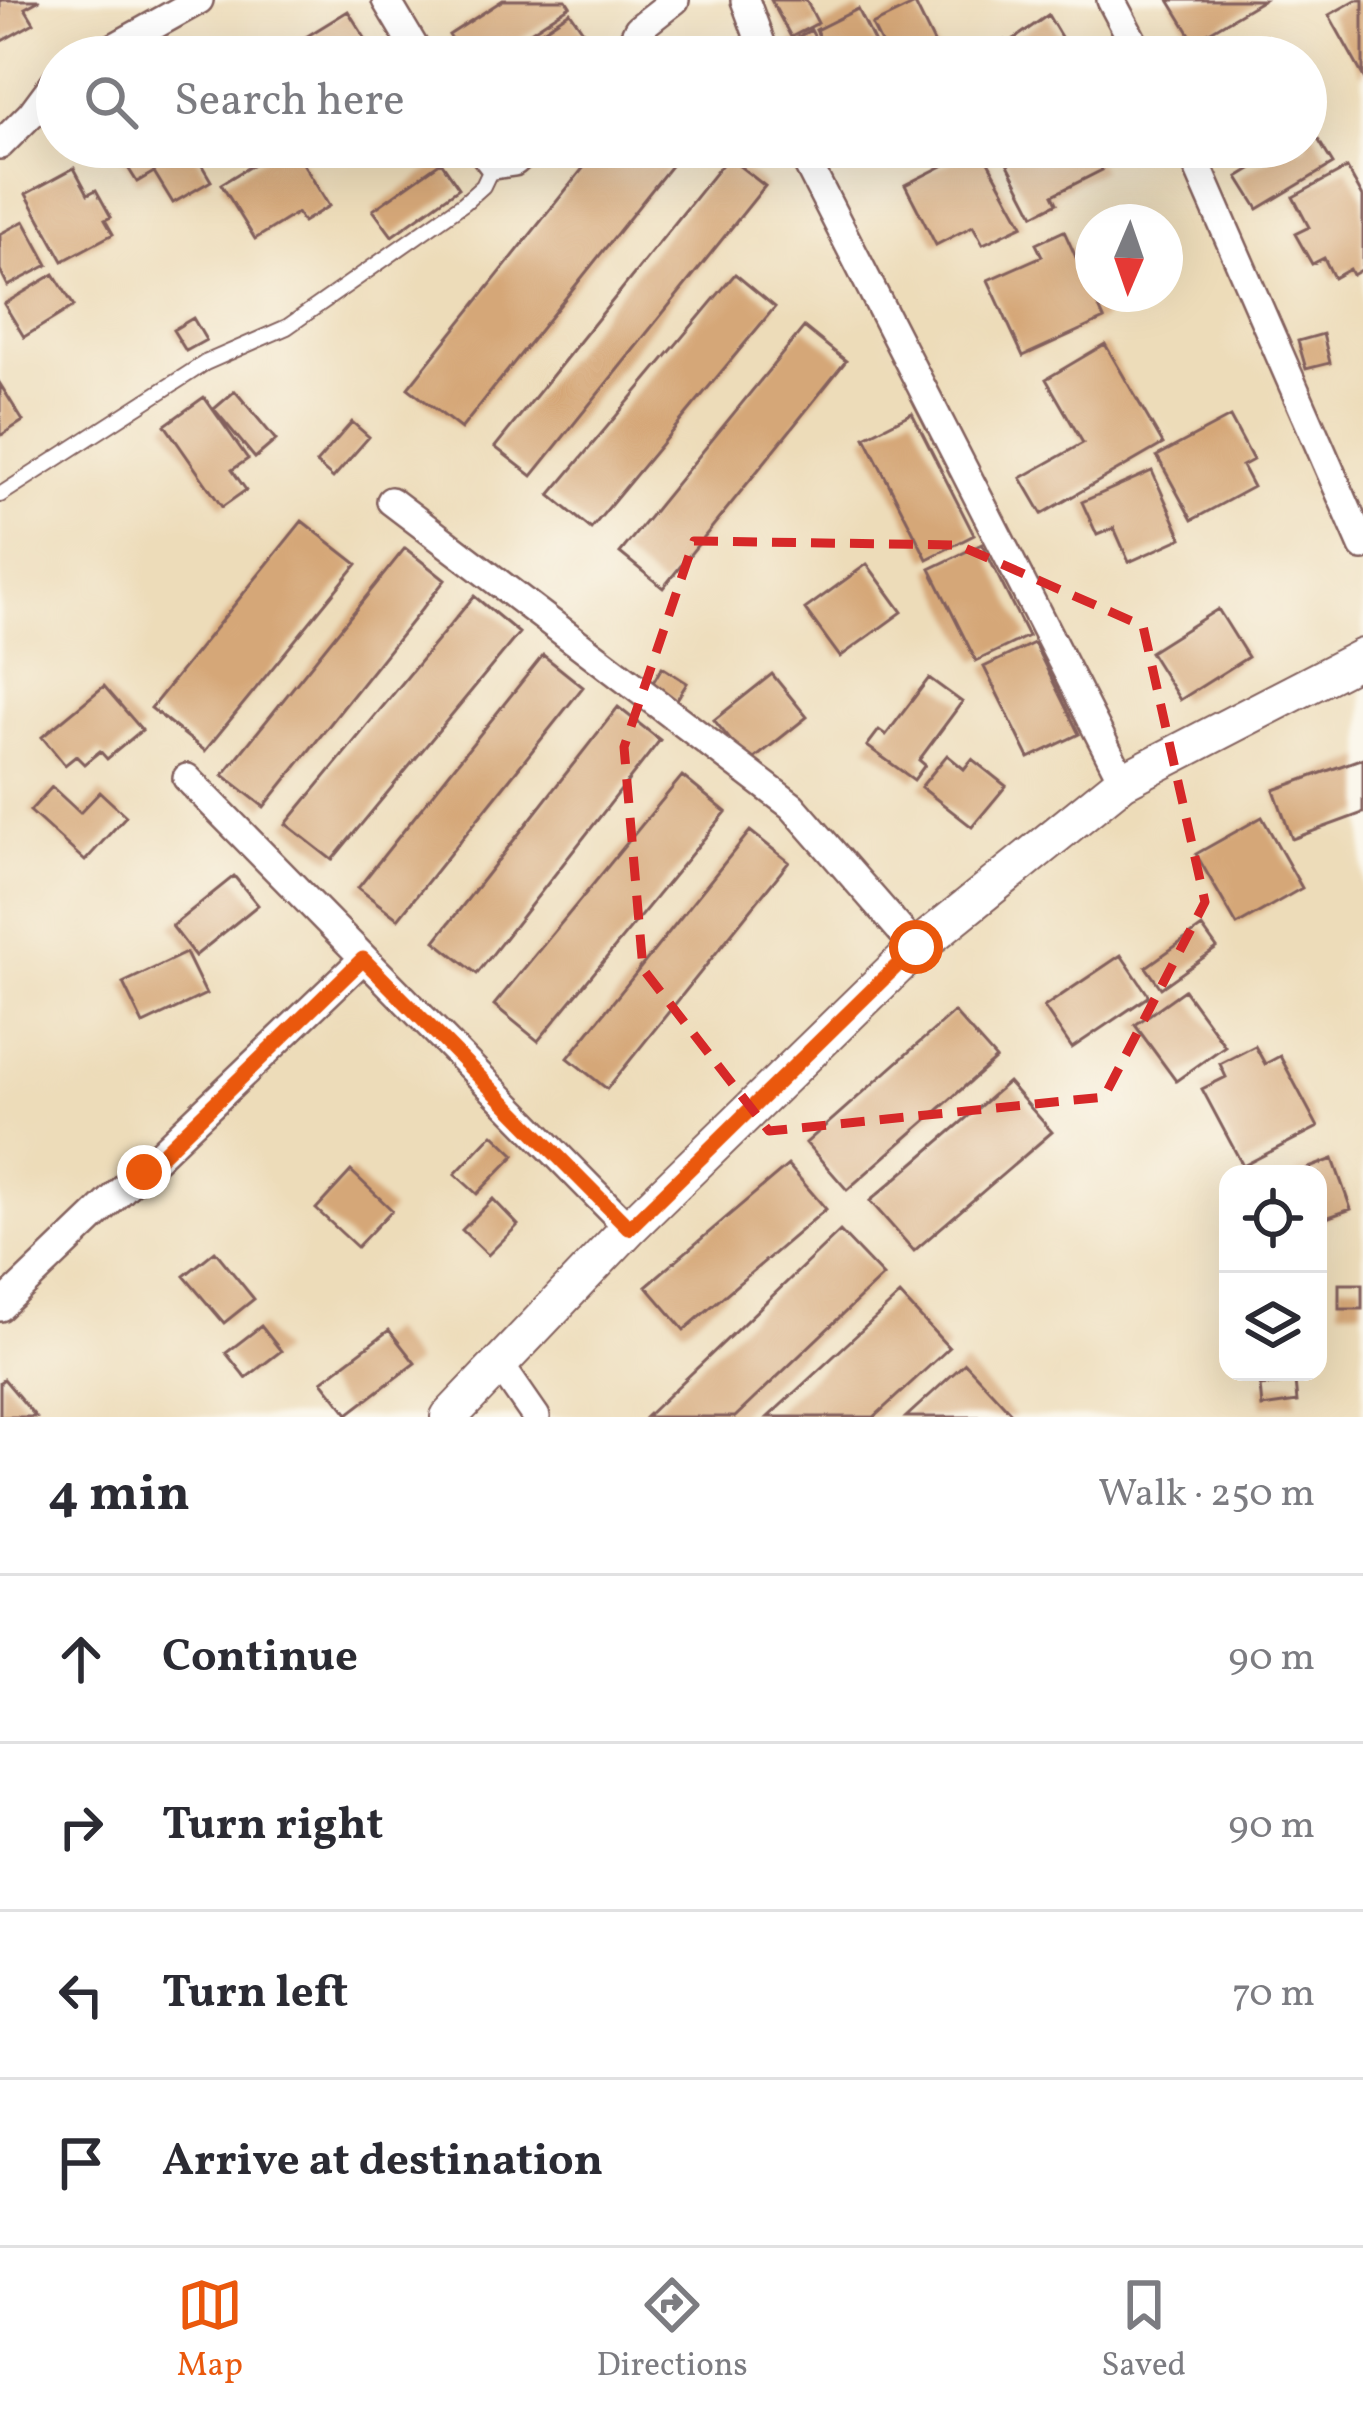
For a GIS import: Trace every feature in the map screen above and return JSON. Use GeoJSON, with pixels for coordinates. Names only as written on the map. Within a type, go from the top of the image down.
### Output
{"type":"FeatureCollection","features":[{"type":"Feature","properties":{"kind":"street"},"geometry":{"type":"LineString","coordinates":[[135,36],[199,0]]}},
{"type":"Feature","properties":{"kind":"street"},"geometry":{"type":"LineString","coordinates":[[386,0],[407,36]]}},
{"type":"Feature","properties":{"kind":"street"},"geometry":{"type":"LineString","coordinates":[[635,36],[675,0]]}},
{"type":"Feature","properties":{"kind":"street"},"geometry":{"type":"LineString","coordinates":[[745,0],[758,36]]}},
{"type":"Feature","properties":{"kind":"street"},"geometry":{"type":"LineString","coordinates":[[1111,0],[1130,36]]}},
{"type":"Feature","properties":{"kind":"street"},"geometry":{"type":"LineString","coordinates":[[0,145],[36,103]]}},
{"type":"Feature","properties":{"kind":"street"},"geometry":{"type":"LineString","coordinates":[[810,168],[1124,781]]}},
{"type":"Feature","properties":{"kind":"street"},"geometry":{"type":"LineString","coordinates":[[1198,168],[1363,546]]}},
{"type":"Feature","properties":{"kind":"street"},"geometry":{"type":"LineString","coordinates":[[392,501],[792,806],[916,947]]}},
{"type":"Feature","properties":{"kind":"street"},"geometry":{"type":"LineString","coordinates":[[449,1417],[629,1228],[916,947],[1124,781],[1363,657]]}},
{"type":"Feature","properties":{"kind":"street"},"geometry":{"type":"LineString","coordinates":[[187,778],[629,1228]]}},
{"type":"Feature","properties":{"kind":"street"},"geometry":{"type":"LineString","coordinates":[[0,1307],[363,959]]}},
{"type":"Feature","properties":{"kind":"street"},"geometry":{"type":"LineString","coordinates":[[500,1365],[536,1417]]}},
{"type":"Feature","properties":{"kind":"lane"},"geometry":{"type":"LineString","coordinates":[[0,495],[205,362],[287,327],[464,203],[483,186],[485,168]]}},
{"type":"Feature","properties":{"kind":"highlighted area"},"geometry":{"type":"Polygon","coordinates":[[[694,541],[958,545],[1143,626],[1205,902],[1104,1097],[769,1131],[643,969],[624,747],[694,541]]]}},
{"type":"Feature","properties":{"kind":"building"},"geometry":{"type":"Polygon","coordinates":[[[0,0],[40,0],[25,8],[34,23],[0,42],[0,0]]]}},
{"type":"Feature","properties":{"kind":"building"},"geometry":{"type":"Polygon","coordinates":[[[503,0],[566,0],[570,6],[524,36],[449,35],[503,0]]]}},
{"type":"Feature","properties":{"kind":"building"},"geometry":{"type":"Polygon","coordinates":[[[771,0],[806,0],[818,23],[790,36],[771,0]]]}},
{"type":"Feature","properties":{"kind":"building"},"geometry":{"type":"Polygon","coordinates":[[[1169,0],[1263,0],[1202,36],[1191,36],[1169,0]]]}},
{"type":"Feature","properties":{"kind":"building"},"geometry":{"type":"Polygon","coordinates":[[[1363,0],[1363,76],[1329,15],[1363,0]]]}},
{"type":"Feature","properties":{"kind":"building"},"geometry":{"type":"Polygon","coordinates":[[[915,4],[931,36],[878,36],[872,25],[915,4]]]}},
{"type":"Feature","properties":{"kind":"building"},"geometry":{"type":"Polygon","coordinates":[[[858,9],[872,36],[819,36],[816,30],[858,9]]]}},
{"type":"Feature","properties":{"kind":"building"},"geometry":{"type":"Polygon","coordinates":[[[348,11],[364,36],[307,36],[348,11]]]}},
{"type":"Feature","properties":{"kind":"building"},"geometry":{"type":"Polygon","coordinates":[[[570,12],[587,36],[534,36],[570,12]]]}},
{"type":"Feature","properties":{"kind":"building"},"geometry":{"type":"Polygon","coordinates":[[[1048,15],[1060,36],[1018,36],[1048,15]]]}},
{"type":"Feature","properties":{"kind":"building"},"geometry":{"type":"Polygon","coordinates":[[[74,168],[88,194],[96,190],[111,217],[105,220],[113,234],[63,261],[26,194],[74,168]]]}},
{"type":"Feature","properties":{"kind":"building"},"geometry":{"type":"Polygon","coordinates":[[[128,168],[203,168],[211,181],[173,203],[154,172],[137,182],[128,168]]]}},
{"type":"Feature","properties":{"kind":"building"},"geometry":{"type":"Polygon","coordinates":[[[247,168],[306,168],[329,206],[303,222],[297,213],[255,239],[221,184],[247,168]]]}},
{"type":"Feature","properties":{"kind":"building"},"geometry":{"type":"Polygon","coordinates":[[[432,168],[445,168],[459,188],[392,236],[373,210],[432,168]]]}},
{"type":"Feature","properties":{"kind":"building"},"geometry":{"type":"Polygon","coordinates":[[[583,168],[669,168],[461,429],[408,388],[583,168]]]}},
{"type":"Feature","properties":{"kind":"building"},"geometry":{"type":"Polygon","coordinates":[[[719,168],[742,168],[765,186],[532,476],[495,447],[719,168]]]}},
{"type":"Feature","properties":{"kind":"building"},"geometry":{"type":"Polygon","coordinates":[[[939,168],[992,168],[1023,225],[983,244],[973,226],[936,245],[905,185],[939,168]]]}},
{"type":"Feature","properties":{"kind":"building"},"geometry":{"type":"Polygon","coordinates":[[[1010,168],[1101,168],[1053,195],[1057,203],[1034,215],[1010,168]]]}},
{"type":"Feature","properties":{"kind":"building"},"geometry":{"type":"Polygon","coordinates":[[[1253,168],[1326,168],[1258,209],[1238,177],[1253,168]]]}},
{"type":"Feature","properties":{"kind":"building"},"geometry":{"type":"Polygon","coordinates":[[[1347,168],[1363,197],[1363,269],[1353,275],[1350,269],[1334,278],[1324,258],[1312,264],[1295,234],[1309,227],[1293,197],[1347,168]]]}},
{"type":"Feature","properties":{"kind":"building"},"geometry":{"type":"Polygon","coordinates":[[[24,221],[48,265],[8,286],[0,270],[0,234],[24,221]]]}},
{"type":"Feature","properties":{"kind":"building"},"geometry":{"type":"Polygon","coordinates":[[[1064,231],[1075,255],[1075,312],[1101,312],[1104,319],[1023,356],[988,280],[1042,256],[1036,244],[1064,231]]]}},
{"type":"Feature","properties":{"kind":"building"},"geometry":{"type":"Polygon","coordinates":[[[54,274],[74,306],[24,337],[4,304],[54,274]]]}},
{"type":"Feature","properties":{"kind":"building"},"geometry":{"type":"Polygon","coordinates":[[[735,274],[775,307],[591,529],[550,495],[735,274]]]}},
{"type":"Feature","properties":{"kind":"building"},"geometry":{"type":"Polygon","coordinates":[[[193,318],[206,340],[186,351],[173,330],[193,318]]]}},
{"type":"Feature","properties":{"kind":"building"},"geometry":{"type":"Polygon","coordinates":[[[804,327],[846,361],[663,588],[620,553],[804,327]]]}},
{"type":"Feature","properties":{"kind":"building"},"geometry":{"type":"Polygon","coordinates":[[[1323,334],[1330,363],[1306,369],[1298,341],[1323,334]]]}},
{"type":"Feature","properties":{"kind":"building"},"geometry":{"type":"Polygon","coordinates":[[[1105,344],[1163,444],[1042,514],[1021,478],[1083,443],[1046,379],[1105,344]]]}},
{"type":"Feature","properties":{"kind":"building"},"geometry":{"type":"Polygon","coordinates":[[[0,384],[23,421],[0,436],[0,384]]]}},
{"type":"Feature","properties":{"kind":"building"},"geometry":{"type":"Polygon","coordinates":[[[235,391],[276,440],[255,458],[214,409],[235,391]]]}},
{"type":"Feature","properties":{"kind":"building"},"geometry":{"type":"Polygon","coordinates":[[[204,397],[248,459],[232,470],[246,490],[222,507],[165,425],[204,397]]]}},
{"type":"Feature","properties":{"kind":"building"},"geometry":{"type":"Polygon","coordinates":[[[912,413],[974,535],[927,559],[865,437],[912,413]]]}},
{"type":"Feature","properties":{"kind":"building"},"geometry":{"type":"Polygon","coordinates":[[[1230,417],[1253,460],[1242,466],[1253,487],[1192,520],[1157,456],[1230,417]]]}},
{"type":"Feature","properties":{"kind":"building"},"geometry":{"type":"Polygon","coordinates":[[[352,422],[369,437],[333,478],[316,463],[352,422]]]}},
{"type":"Feature","properties":{"kind":"building"},"geometry":{"type":"Polygon","coordinates":[[[1152,471],[1182,538],[1129,562],[1114,528],[1097,535],[1082,502],[1152,471]]]}},
{"type":"Feature","properties":{"kind":"building"},"geometry":{"type":"Polygon","coordinates":[[[302,521],[357,564],[205,751],[151,708],[302,521]]]}},
{"type":"Feature","properties":{"kind":"building"},"geometry":{"type":"Polygon","coordinates":[[[982,544],[1028,636],[976,661],[930,569],[982,544]]]}},
{"type":"Feature","properties":{"kind":"building"},"geometry":{"type":"Polygon","coordinates":[[[405,548],[445,580],[264,807],[223,775],[405,548]]]}},
{"type":"Feature","properties":{"kind":"building"},"geometry":{"type":"Polygon","coordinates":[[[867,564],[902,612],[840,657],[805,609],[867,564]]]}},
{"type":"Feature","properties":{"kind":"building"},"geometry":{"type":"Polygon","coordinates":[[[474,596],[519,633],[332,860],[286,824],[474,596]]]}},
{"type":"Feature","properties":{"kind":"building"},"geometry":{"type":"Polygon","coordinates":[[[1218,609],[1248,657],[1180,700],[1150,652],[1218,609]]]}},
{"type":"Feature","properties":{"kind":"building"},"geometry":{"type":"Polygon","coordinates":[[[1034,643],[1079,734],[1029,758],[984,667],[1034,643]]]}},
{"type":"Feature","properties":{"kind":"building"},"geometry":{"type":"Polygon","coordinates":[[[543,655],[583,687],[398,919],[358,888],[543,655]]]}},
{"type":"Feature","properties":{"kind":"building"},"geometry":{"type":"Polygon","coordinates":[[[662,667],[687,683],[676,701],[651,686],[662,667]]]}},
{"type":"Feature","properties":{"kind":"building"},"geometry":{"type":"Polygon","coordinates":[[[772,674],[807,717],[749,763],[714,720],[772,674]]]}},
{"type":"Feature","properties":{"kind":"building"},"geometry":{"type":"Polygon","coordinates":[[[929,678],[962,702],[919,760],[925,765],[914,780],[867,746],[879,730],[886,735],[929,678]]]}},
{"type":"Feature","properties":{"kind":"building"},"geometry":{"type":"Polygon","coordinates":[[[104,686],[142,730],[107,759],[100,751],[84,764],[76,756],[65,765],[42,737],[104,686]]]}},
{"type":"Feature","properties":{"kind":"building"},"geometry":{"type":"Polygon","coordinates":[[[618,707],[660,740],[477,974],[435,941],[618,707]]]}},
{"type":"Feature","properties":{"kind":"building"},"geometry":{"type":"Polygon","coordinates":[[[947,755],[964,769],[972,759],[1006,786],[972,827],[921,787],[947,755]]]}},
{"type":"Feature","properties":{"kind":"building"},"geometry":{"type":"Polygon","coordinates":[[[1363,758],[1363,813],[1292,839],[1274,790],[1363,758]]]}},
{"type":"Feature","properties":{"kind":"building"},"geometry":{"type":"Polygon","coordinates":[[[682,776],[726,812],[538,1041],[494,1005],[682,776]]]}},
{"type":"Feature","properties":{"kind":"building"},"geometry":{"type":"Polygon","coordinates":[[[52,787],[80,813],[100,792],[126,816],[85,861],[30,811],[52,787]]]}},
{"type":"Feature","properties":{"kind":"building"},"geometry":{"type":"Polygon","coordinates":[[[1262,817],[1302,888],[1237,925],[1196,854],[1262,817]]]}},
{"type":"Feature","properties":{"kind":"building"},"geometry":{"type":"Polygon","coordinates":[[[750,831],[789,862],[607,1089],[568,1058],[750,831]]]}},
{"type":"Feature","properties":{"kind":"building"},"geometry":{"type":"Polygon","coordinates":[[[234,876],[258,905],[195,956],[172,926],[234,876]]]}},
{"type":"Feature","properties":{"kind":"building"},"geometry":{"type":"Polygon","coordinates":[[[1202,927],[1217,948],[1161,988],[1146,967],[1202,927]]]}},
{"type":"Feature","properties":{"kind":"building"},"geometry":{"type":"Polygon","coordinates":[[[186,953],[206,994],[143,1024],[123,983],[186,953]]]}},
{"type":"Feature","properties":{"kind":"building"},"geometry":{"type":"Polygon","coordinates":[[[1121,955],[1149,996],[1072,1048],[1044,1007],[1121,955]]]}},
{"type":"Feature","properties":{"kind":"building"},"geometry":{"type":"Polygon","coordinates":[[[1184,990],[1225,1046],[1176,1081],[1135,1025],[1184,990]]]}},
{"type":"Feature","properties":{"kind":"building"},"geometry":{"type":"Polygon","coordinates":[[[954,1012],[996,1059],[847,1190],[806,1143],[954,1012]]]}},
{"type":"Feature","properties":{"kind":"building"},"geometry":{"type":"Polygon","coordinates":[[[1255,1046],[1265,1064],[1280,1056],[1318,1127],[1242,1165],[1202,1089],[1226,1077],[1220,1064],[1255,1046]]]}},
{"type":"Feature","properties":{"kind":"building"},"geometry":{"type":"Polygon","coordinates":[[[1008,1082],[1052,1132],[914,1251],[870,1201],[1008,1082]]]}},
{"type":"Feature","properties":{"kind":"building"},"geometry":{"type":"Polygon","coordinates":[[[493,1134],[515,1155],[477,1194],[455,1174],[493,1134]]]}},
{"type":"Feature","properties":{"kind":"building"},"geometry":{"type":"Polygon","coordinates":[[[1333,1159],[1351,1209],[1327,1218],[1327,1165],[1317,1165],[1333,1159]]]}},
{"type":"Feature","properties":{"kind":"building"},"geometry":{"type":"Polygon","coordinates":[[[788,1165],[826,1209],[684,1330],[646,1286],[788,1165]]]}},
{"type":"Feature","properties":{"kind":"building"},"geometry":{"type":"Polygon","coordinates":[[[351,1171],[392,1210],[357,1247],[316,1209],[351,1171]]]}},
{"type":"Feature","properties":{"kind":"building"},"geometry":{"type":"Polygon","coordinates":[[[493,1199],[518,1225],[488,1255],[462,1230],[493,1199]]]}},
{"type":"Feature","properties":{"kind":"building"},"geometry":{"type":"Polygon","coordinates":[[[840,1231],[883,1276],[735,1417],[646,1417],[840,1231]]]}},
{"type":"Feature","properties":{"kind":"building"},"geometry":{"type":"Polygon","coordinates":[[[215,1251],[254,1299],[224,1323],[184,1276],[215,1251]]]}},
{"type":"Feature","properties":{"kind":"building"},"geometry":{"type":"Polygon","coordinates":[[[1339,1284],[1362,1284],[1362,1309],[1339,1309],[1339,1284]]]}},
{"type":"Feature","properties":{"kind":"building"},"geometry":{"type":"Polygon","coordinates":[[[900,1295],[949,1348],[874,1417],[768,1417],[900,1295]]]}},
{"type":"Feature","properties":{"kind":"building"},"geometry":{"type":"Polygon","coordinates":[[[261,1326],[281,1351],[246,1378],[226,1353],[261,1326]]]}},
{"type":"Feature","properties":{"kind":"building"},"geometry":{"type":"Polygon","coordinates":[[[389,1330],[415,1363],[348,1414],[322,1381],[389,1330]]]}},
{"type":"Feature","properties":{"kind":"building"},"geometry":{"type":"Polygon","coordinates":[[[965,1363],[1015,1417],[906,1417],[965,1363]]]}},
{"type":"Feature","properties":{"kind":"building"},"geometry":{"type":"Polygon","coordinates":[[[4,1379],[36,1417],[0,1417],[0,1382],[4,1379]]]}},
{"type":"Feature","properties":{"kind":"building"},"geometry":{"type":"Polygon","coordinates":[[[1295,1382],[1297,1402],[1262,1407],[1260,1386],[1295,1382]]]}},
{"type":"Feature","properties":{"kind":"route"},"geometry":{"type":"LineString","coordinates":[[144,1172],[363,959],[629,1228],[916,947]]}}]}
